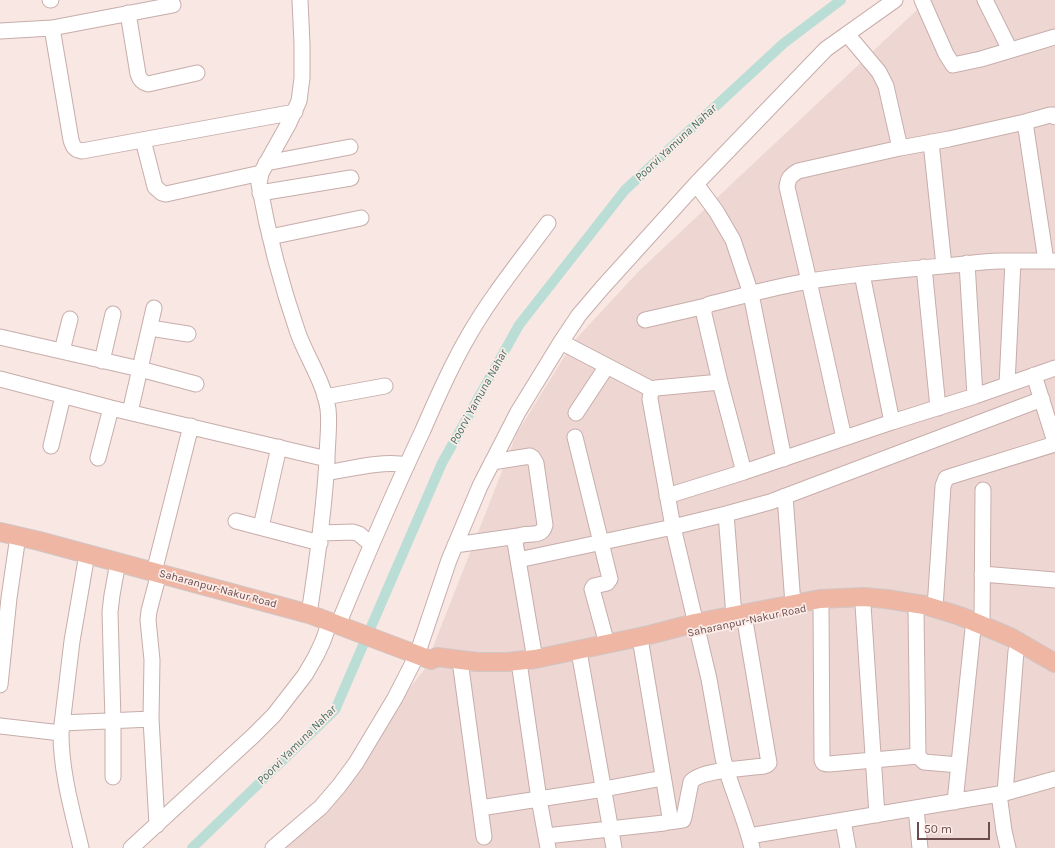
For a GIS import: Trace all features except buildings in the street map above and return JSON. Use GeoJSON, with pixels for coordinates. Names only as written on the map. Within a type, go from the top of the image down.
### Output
{"type":"FeatureCollection","features":[{"type":"Feature","properties":{"kind":"main road","name":"Saharanpur-Nakur Road"},"geometry":{"type":"LineString","coordinates":[[0,532],[156,572],[309,614],[418,655],[436,664],[460,668],[500,671],[520,669],[641,644],[696,627]]}},
{"type":"Feature","properties":{"kind":"main road","name":"Saharanpur-Nakur Road"},"geometry":{"type":"LineString","coordinates":[[740,619],[793,604],[820,599],[864,597],[916,604],[960,616],[1055,672]]}},
{"type":"Feature","properties":{"kind":"main road","name":"Saharanpur-Nakur Road"},"geometry":{"type":"LineString","coordinates":[[418,655],[477,662],[507,662],[535,659],[740,619],[820,606],[863,604],[923,612],[958,623],[977,627],[1010,638],[1055,663]]}},
{"type":"Feature","properties":{"kind":"street"},"geometry":{"type":"LineString","coordinates":[[300,0],[302,78],[299,101],[281,139],[263,168],[259,184],[274,255],[298,334],[320,382],[328,409],[325,498],[309,614]]}},
{"type":"Feature","properties":{"kind":"street"},"geometry":{"type":"LineString","coordinates":[[273,848],[321,807],[339,786],[356,763],[394,698],[418,655],[449,560],[480,486],[518,412],[579,315],[696,184],[826,48],[894,0]]}},
{"type":"Feature","properties":{"kind":"street"},"geometry":{"type":"LineString","coordinates":[[922,0],[946,54],[953,65],[981,59],[1055,36]]}},
{"type":"Feature","properties":{"kind":"street"},"geometry":{"type":"LineString","coordinates":[[985,0],[1010,50]]}},
{"type":"Feature","properties":{"kind":"street"},"geometry":{"type":"LineString","coordinates":[[0,31],[52,28],[173,5]]}},
{"type":"Feature","properties":{"kind":"street"},"geometry":{"type":"LineString","coordinates":[[128,13],[138,74],[143,82],[148,84],[197,73]]}},
{"type":"Feature","properties":{"kind":"street"},"geometry":{"type":"LineString","coordinates":[[52,28],[73,146],[77,150],[82,151],[295,112]]}},
{"type":"Feature","properties":{"kind":"street"},"geometry":{"type":"LineString","coordinates":[[847,34],[879,72],[886,86],[900,148]]}},
{"type":"Feature","properties":{"kind":"street"},"geometry":{"type":"LineString","coordinates":[[844,438],[787,187],[788,180],[798,171],[1025,122],[1050,115],[1055,117]]}},
{"type":"Feature","properties":{"kind":"street"},"geometry":{"type":"LineString","coordinates":[[645,320],[809,281],[966,263],[1051,261],[1025,122]]}},
{"type":"Feature","properties":{"kind":"street"},"geometry":{"type":"LineString","coordinates":[[143,140],[155,187],[162,193],[166,194],[350,147]]}},
{"type":"Feature","properties":{"kind":"street"},"geometry":{"type":"LineString","coordinates":[[931,142],[944,266]]}},
{"type":"Feature","properties":{"kind":"street"},"geometry":{"type":"LineString","coordinates":[[260,193],[351,178]]}},
{"type":"Feature","properties":{"kind":"street"},"geometry":{"type":"LineString","coordinates":[[696,184],[716,211],[733,240],[751,294],[784,459]]}},
{"type":"Feature","properties":{"kind":"street"},"geometry":{"type":"LineString","coordinates":[[270,237],[360,218]]}},
{"type":"Feature","properties":{"kind":"street"},"geometry":{"type":"LineString","coordinates":[[131,848],[254,736],[274,715],[304,675],[316,656],[323,641],[337,624],[406,465],[464,343],[474,325],[548,223]]}},
{"type":"Feature","properties":{"kind":"street"},"geometry":{"type":"LineString","coordinates":[[1008,384],[1014,261]]}},
{"type":"Feature","properties":{"kind":"street"},"geometry":{"type":"LineString","coordinates":[[966,263],[975,396]]}},
{"type":"Feature","properties":{"kind":"street"},"geometry":{"type":"LineString","coordinates":[[924,267],[938,408]]}},
{"type":"Feature","properties":{"kind":"street"},"geometry":{"type":"LineString","coordinates":[[862,274],[892,422]]}},
{"type":"Feature","properties":{"kind":"street"},"geometry":{"type":"LineString","coordinates":[[706,306],[704,309],[704,314],[744,472]]}},
{"type":"Feature","properties":{"kind":"street"},"geometry":{"type":"LineString","coordinates":[[130,412],[154,308]]}},
{"type":"Feature","properties":{"kind":"street"},"geometry":{"type":"LineString","coordinates":[[102,360],[113,314]]}},
{"type":"Feature","properties":{"kind":"street"},"geometry":{"type":"LineString","coordinates":[[62,351],[70,319]]}},
{"type":"Feature","properties":{"kind":"street"},"geometry":{"type":"LineString","coordinates":[[150,328],[188,334]]}},
{"type":"Feature","properties":{"kind":"street"},"geometry":{"type":"LineString","coordinates":[[0,337],[140,369],[196,384]]}},
{"type":"Feature","properties":{"kind":"street"},"geometry":{"type":"LineString","coordinates":[[561,342],[653,390]]}},
{"type":"Feature","properties":{"kind":"street"},"geometry":{"type":"LineString","coordinates":[[576,413],[607,366]]}},
{"type":"Feature","properties":{"kind":"street"},"geometry":{"type":"LineString","coordinates":[[667,496],[975,396],[1055,368]]}},
{"type":"Feature","properties":{"kind":"street"},"geometry":{"type":"LineString","coordinates":[[934,608],[942,486],[946,478],[1055,443],[1052,418],[1042,399],[1034,375]]}},
{"type":"Feature","properties":{"kind":"street"},"geometry":{"type":"LineString","coordinates":[[0,379],[111,408],[279,447],[326,466],[387,463],[399,463],[406,465]]}},
{"type":"Feature","properties":{"kind":"street"},"geometry":{"type":"LineString","coordinates":[[720,382],[659,387],[653,390],[650,394],[650,399],[673,527],[712,692],[720,746],[726,770],[751,842],[843,821],[1002,794],[1055,780]]}},
{"type":"Feature","properties":{"kind":"street"},"geometry":{"type":"LineString","coordinates":[[325,397],[385,386]]}},
{"type":"Feature","properties":{"kind":"street"},"geometry":{"type":"LineString","coordinates":[[51,446],[63,396]]}},
{"type":"Feature","properties":{"kind":"street"},"geometry":{"type":"LineString","coordinates":[[518,560],[673,527],[759,505],[1042,399]]}},
{"type":"Feature","properties":{"kind":"street"},"geometry":{"type":"LineString","coordinates":[[98,458],[111,408]]}},
{"type":"Feature","properties":{"kind":"street"},"geometry":{"type":"LineString","coordinates":[[157,825],[151,719],[152,660],[148,620],[156,572],[191,426]]}},
{"type":"Feature","properties":{"kind":"street"},"geometry":{"type":"LineString","coordinates":[[575,438],[610,579],[607,583],[594,586],[592,589],[607,644]]}},
{"type":"Feature","properties":{"kind":"street"},"geometry":{"type":"LineString","coordinates":[[261,527],[279,447]]}},
{"type":"Feature","properties":{"kind":"street"},"geometry":{"type":"LineString","coordinates":[[455,545],[539,533],[544,528],[545,525],[536,463],[533,458],[530,456],[492,462]]}},
{"type":"Feature","properties":{"kind":"street"},"geometry":{"type":"LineString","coordinates":[[955,802],[977,627],[982,574],[983,490]]}},
{"type":"Feature","properties":{"kind":"street"},"geometry":{"type":"LineString","coordinates":[[785,496],[793,604]]}},
{"type":"Feature","properties":{"kind":"street"},"geometry":{"type":"LineString","coordinates":[[520,669],[547,842],[611,829],[683,820],[692,780],[726,770],[768,765],[769,763],[740,619],[726,514]]}},
{"type":"Feature","properties":{"kind":"street"},"geometry":{"type":"LineString","coordinates":[[236,521],[320,538],[353,532],[359,534],[371,544]]}},
{"type":"Feature","properties":{"kind":"street"},"geometry":{"type":"LineString","coordinates":[[0,685],[9,598],[18,536]]}},
{"type":"Feature","properties":{"kind":"street"},"geometry":{"type":"LineString","coordinates":[[518,536],[515,542],[535,659]]}},
{"type":"Feature","properties":{"kind":"street"},"geometry":{"type":"LineString","coordinates":[[81,848],[64,774],[61,728],[74,628],[87,554]]}},
{"type":"Feature","properties":{"kind":"street"},"geometry":{"type":"LineString","coordinates":[[113,777],[110,612],[118,562]]}},
{"type":"Feature","properties":{"kind":"street"},"geometry":{"type":"LineString","coordinates":[[982,574],[1055,580]]}},
{"type":"Feature","properties":{"kind":"street"},"geometry":{"type":"LineString","coordinates":[[863,604],[877,815]]}},
{"type":"Feature","properties":{"kind":"street"},"geometry":{"type":"LineString","coordinates":[[820,606],[823,763],[873,761],[918,756]]}},
{"type":"Feature","properties":{"kind":"street"},"geometry":{"type":"LineString","coordinates":[[916,611],[918,756],[924,762],[959,765]]}},
{"type":"Feature","properties":{"kind":"street"},"geometry":{"type":"LineString","coordinates":[[641,644],[670,816],[670,820],[668,822]]}},
{"type":"Feature","properties":{"kind":"street"},"geometry":{"type":"LineString","coordinates":[[1008,848],[1004,832],[1002,794],[1016,650]]}},
{"type":"Feature","properties":{"kind":"street"},"geometry":{"type":"LineString","coordinates":[[580,657],[614,848]]}},
{"type":"Feature","properties":{"kind":"street"},"geometry":{"type":"LineString","coordinates":[[460,668],[484,837]]}},
{"type":"Feature","properties":{"kind":"street"},"geometry":{"type":"LineString","coordinates":[[0,726],[61,728],[113,721],[151,719]]}},
{"type":"Feature","properties":{"kind":"street"},"geometry":{"type":"LineString","coordinates":[[480,808],[604,789],[663,778]]}},
{"type":"Feature","properties":{"kind":"street"},"geometry":{"type":"LineString","coordinates":[[916,808],[920,848]]}},
{"type":"Feature","properties":{"kind":"street"},"geometry":{"type":"LineString","coordinates":[[843,821],[848,848]]}},
{"type":"Feature","properties":{"kind":"shaded area"},"geometry":{"type":"Polygon","coordinates":[[[931,0],[1055,0],[1055,848],[282,848],[424,670],[517,433],[574,341],[639,271],[920,7],[931,0]]]}},
{"type":"Feature","properties":{"kind":"waterway","name":"Poorvi Yamuna Nahar"},"geometry":{"type":"LineString","coordinates":[[192,848],[335,710],[442,463],[519,325],[625,190],[784,43],[841,0]]}}]}
